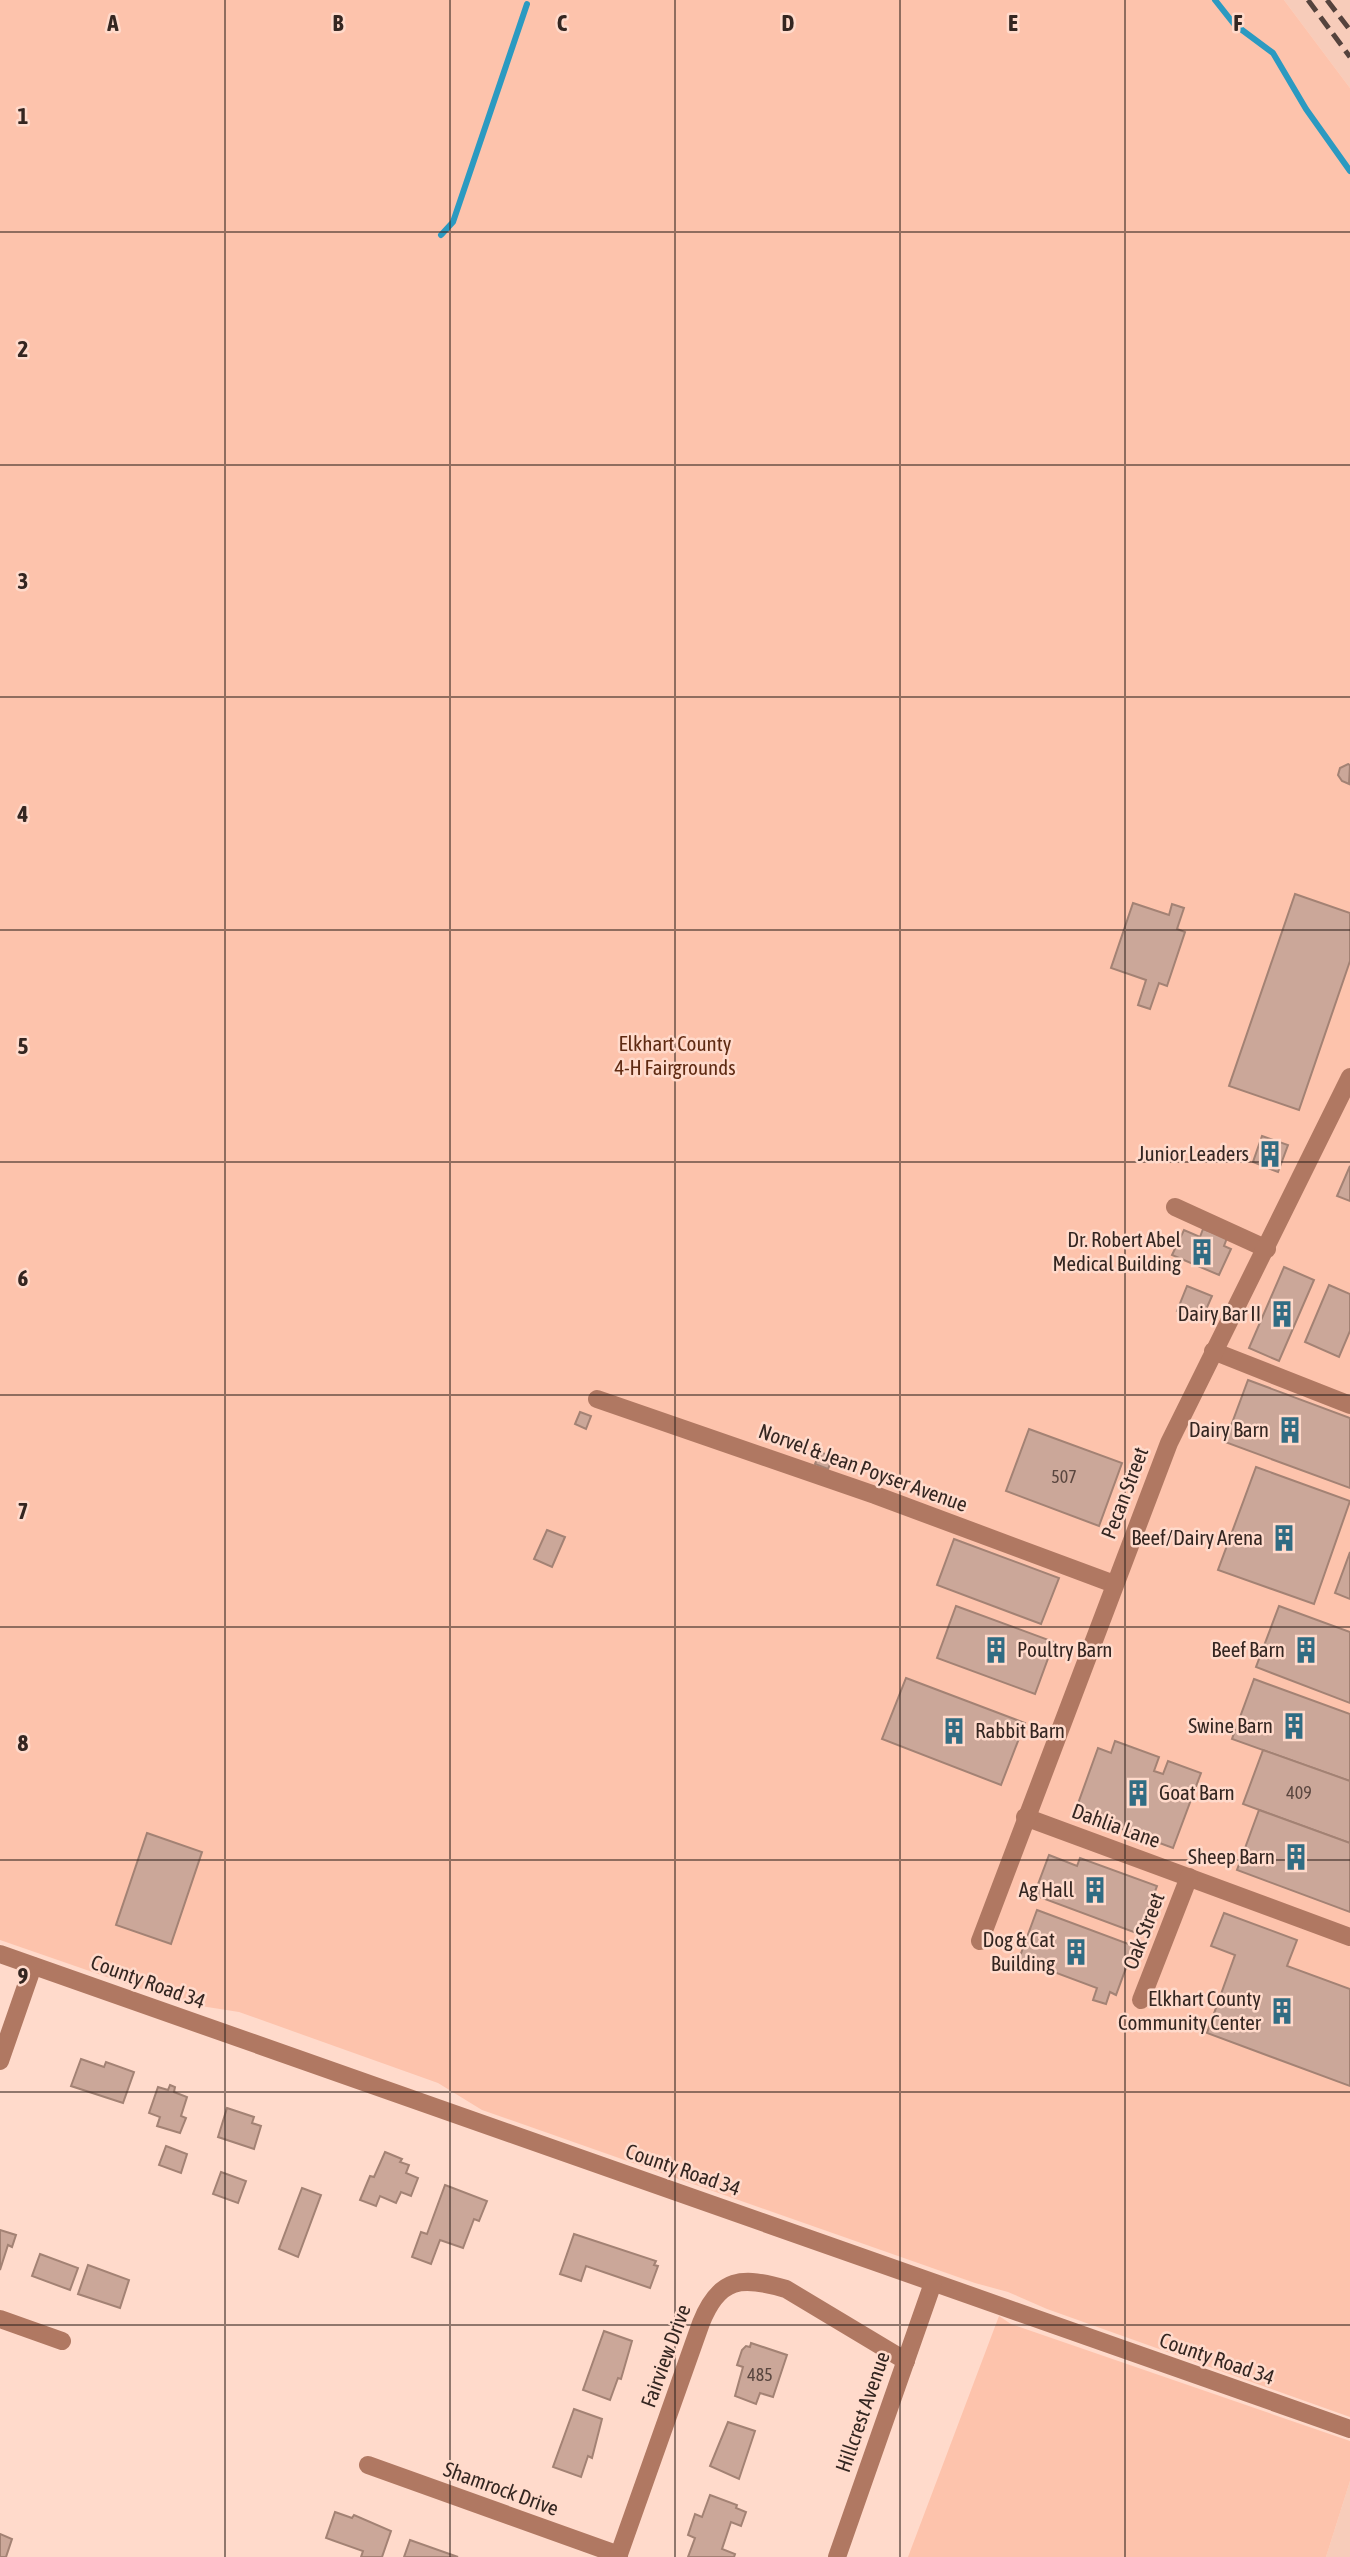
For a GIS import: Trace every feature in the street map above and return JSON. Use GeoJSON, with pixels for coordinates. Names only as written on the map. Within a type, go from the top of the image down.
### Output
{"type":"FeatureCollection","features":[{"type":"Feature","properties":{"kind":"street","name":"Pecan Street"},"geometry":{"type":"LineString","coordinates":[[980,1941],[1169,1443],[1350,1077]]}},
{"type":"Feature","properties":{"kind":"street"},"geometry":{"type":"LineString","coordinates":[[1175,1207],[1267,1249]]}},
{"type":"Feature","properties":{"kind":"street"},"geometry":{"type":"LineString","coordinates":[[1213,1351],[1350,1405]]}},
{"type":"Feature","properties":{"kind":"street","name":"Norvel & Jean Poyser Avenue"},"geometry":{"type":"LineString","coordinates":[[597,1399],[875,1495],[1114,1584]]}},
{"type":"Feature","properties":{"kind":"street","name":"Dahlia Lane"},"geometry":{"type":"LineString","coordinates":[[1025,1817],[1350,1937]]}},
{"type":"Feature","properties":{"kind":"street","name":"Oak Street"},"geometry":{"type":"LineString","coordinates":[[1141,2000],[1189,1877]]}},
{"type":"Feature","properties":{"kind":"street","name":"County Road 34"},"geometry":{"type":"LineString","coordinates":[[0,1954],[1350,2429]]}},
{"type":"Feature","properties":{"kind":"street"},"geometry":{"type":"LineString","coordinates":[[0,2061],[33,1966]]}},
{"type":"Feature","properties":{"kind":"street","name":"Fairview Drive"},"geometry":{"type":"LineString","coordinates":[[619,2556],[701,2323],[709,2304],[724,2287],[741,2282],[764,2283],[786,2289],[906,2361]]}},
{"type":"Feature","properties":{"kind":"street","name":"Hillcrest Avenue"},"geometry":{"type":"LineString","coordinates":[[837,2557],[933,2283]]}},
{"type":"Feature","properties":{"kind":"street"},"geometry":{"type":"LineString","coordinates":[[0,2319],[62,2341]]}},
{"type":"Feature","properties":{"kind":"street","name":"Shamrock Drive"},"geometry":{"type":"LineString","coordinates":[[368,2465],[619,2556]]}},
{"type":"Feature","properties":{"kind":"shaded area"},"geometry":{"type":"Polygon","coordinates":[[[1284,0],[1350,0],[1350,88],[1284,0]]]}},
{"type":"Feature","properties":{"kind":"shaded area"},"geometry":{"type":"Polygon","coordinates":[[[1350,2481],[1350,2557],[1326,2557],[1350,2481]]]}},
{"type":"Feature","properties":{"kind":"green space","name":"Elkhart County 4-H Fairgrounds"},"geometry":{"type":"Polygon","coordinates":[[[0,0],[1284,0],[1350,88],[1350,2417],[1047,2309],[1008,2292],[975,2283],[482,2110],[438,2083],[239,2012],[182,2003],[0,1940],[0,0]]]}},
{"type":"Feature","properties":{"kind":"green space"},"geometry":{"type":"Polygon","coordinates":[[[999,2316],[1011,2324],[1350,2441],[1350,2481],[1326,2557],[908,2557],[999,2316]]]}},
{"type":"Feature","properties":{"kind":"building"},"geometry":{"type":"Polygon","coordinates":[[[1348,764],[1349,784],[1342,781],[1338,775],[1340,768],[1348,764]]]}},
{"type":"Feature","properties":{"kind":"building"},"geometry":{"type":"Polygon","coordinates":[[[1295,894],[1350,913],[1350,961],[1299,1110],[1229,1086],[1295,894]]]}},
{"type":"Feature","properties":{"kind":"building"},"geometry":{"type":"Polygon","coordinates":[[[1133,903],[1169,915],[1172,904],[1184,908],[1177,929],[1185,932],[1167,986],[1159,983],[1150,1009],[1138,1005],[1146,980],[1111,968],[1133,903]]]}},
{"type":"Feature","properties":{"kind":"building","name":"Junior Leaders"},"geometry":{"type":"Polygon","coordinates":[[[1262,1136],[1288,1145],[1278,1172],[1253,1162],[1262,1136]]]}},
{"type":"Feature","properties":{"kind":"building"},"geometry":{"type":"Polygon","coordinates":[[[1350,1166],[1350,1201],[1337,1196],[1350,1166]]]}},
{"type":"Feature","properties":{"kind":"building","name":"Dr. Robert Abel Medical Building"},"geometry":{"type":"Polygon","coordinates":[[[1203,1229],[1227,1238],[1224,1246],[1231,1249],[1219,1275],[1172,1255],[1184,1230],[1200,1237],[1203,1229]]]}},
{"type":"Feature","properties":{"kind":"building","name":"Dairy Bar II"},"geometry":{"type":"Polygon","coordinates":[[[1284,1267],[1314,1280],[1279,1361],[1249,1348],[1284,1267]]]}},
{"type":"Feature","properties":{"kind":"building"},"geometry":{"type":"Polygon","coordinates":[[[1329,1285],[1350,1294],[1350,1331],[1339,1357],[1305,1342],[1329,1285]]]}},
{"type":"Feature","properties":{"kind":"building"},"geometry":{"type":"Polygon","coordinates":[[[1187,1286],[1212,1296],[1201,1321],[1177,1311],[1187,1286]]]}},
{"type":"Feature","properties":{"kind":"building","name":"Dairy Barn"},"geometry":{"type":"Polygon","coordinates":[[[1248,1380],[1350,1418],[1350,1488],[1225,1442],[1248,1380]]]}},
{"type":"Feature","properties":{"kind":"building"},"geometry":{"type":"Polygon","coordinates":[[[580,1412],[591,1416],[586,1429],[575,1424],[580,1412]]]}},
{"type":"Feature","properties":{"kind":"building"},"geometry":{"type":"Polygon","coordinates":[[[1029,1429],[1122,1463],[1099,1526],[1006,1491],[1029,1429]]]}},
{"type":"Feature","properties":{"kind":"building"},"geometry":{"type":"Polygon","coordinates":[[[820,1452],[833,1457],[828,1469],[815,1464],[820,1452]]]}},
{"type":"Feature","properties":{"kind":"building","name":"Beef/Dairy Arena"},"geometry":{"type":"Polygon","coordinates":[[[1256,1467],[1350,1501],[1314,1604],[1218,1570],[1256,1467]]]}},
{"type":"Feature","properties":{"kind":"building"},"geometry":{"type":"Polygon","coordinates":[[[547,1530],[565,1537],[552,1567],[534,1559],[547,1530]]]}},
{"type":"Feature","properties":{"kind":"building"},"geometry":{"type":"Polygon","coordinates":[[[954,1539],[1059,1578],[1041,1624],[937,1585],[954,1539]]]}},
{"type":"Feature","properties":{"kind":"building"},"geometry":{"type":"Polygon","coordinates":[[[1350,1552],[1350,1599],[1335,1593],[1350,1552]]]}},
{"type":"Feature","properties":{"kind":"building","name":"Poultry Barn"},"geometry":{"type":"Polygon","coordinates":[[[956,1606],[1054,1642],[1035,1694],[937,1658],[956,1606]]]}},
{"type":"Feature","properties":{"kind":"building","name":"Beef Barn"},"geometry":{"type":"Polygon","coordinates":[[[1279,1606],[1350,1632],[1350,1703],[1256,1667],[1279,1606]]]}},
{"type":"Feature","properties":{"kind":"building","name":"Rabbit Barn"},"geometry":{"type":"Polygon","coordinates":[[[906,1678],[1025,1723],[1001,1785],[882,1739],[906,1678]]]}},
{"type":"Feature","properties":{"kind":"building","name":"Swine Barn"},"geometry":{"type":"Polygon","coordinates":[[[1254,1679],[1350,1714],[1350,1781],[1232,1739],[1254,1679]]]}},
{"type":"Feature","properties":{"kind":"building","name":"Goat Barn"},"geometry":{"type":"Polygon","coordinates":[[[1115,1741],[1159,1757],[1154,1771],[1163,1774],[1168,1761],[1201,1773],[1173,1848],[1075,1812],[1098,1748],[1111,1753],[1115,1741]]]}},
{"type":"Feature","properties":{"kind":"building"},"geometry":{"type":"Polygon","coordinates":[[[1263,1750],[1350,1781],[1350,1843],[1243,1804],[1263,1750]]]}},
{"type":"Feature","properties":{"kind":"building","name":"Sheep Barn"},"geometry":{"type":"Polygon","coordinates":[[[1259,1810],[1350,1843],[1350,1912],[1237,1870],[1259,1810]]]}},
{"type":"Feature","properties":{"kind":"building"},"geometry":{"type":"Polygon","coordinates":[[[147,1833],[202,1852],[171,1944],[116,1925],[147,1833]]]}},
{"type":"Feature","properties":{"kind":"building","name":"Ag Hall"},"geometry":{"type":"Polygon","coordinates":[[[1049,1855],[1077,1866],[1080,1858],[1157,1886],[1139,1934],[1034,1895],[1049,1855]]]}},
{"type":"Feature","properties":{"kind":"building","name":"Dog & Cat Building"},"geometry":{"type":"Polygon","coordinates":[[[1037,1910],[1134,1946],[1116,1995],[1110,1992],[1106,2004],[1093,2000],[1097,1988],[1019,1959],[1037,1910]]]}},
{"type":"Feature","properties":{"kind":"building","name":"Elkhart County Community Center"},"geometry":{"type":"Polygon","coordinates":[[[1224,1913],[1297,1940],[1287,1966],[1350,1989],[1350,2086],[1207,2033],[1235,1955],[1211,1946],[1224,1913]]]}},
{"type":"Feature","properties":{"kind":"building"},"geometry":{"type":"Polygon","coordinates":[[[81,2059],[104,2067],[106,2062],[134,2072],[123,2103],[71,2086],[81,2059]]]}},
{"type":"Feature","properties":{"kind":"building"},"geometry":{"type":"Polygon","coordinates":[[[170,2085],[175,2087],[174,2092],[187,2097],[181,2116],[186,2118],[180,2133],[157,2126],[160,2117],[149,2113],[158,2087],[168,2090],[170,2085]]]}},
{"type":"Feature","properties":{"kind":"building"},"geometry":{"type":"Polygon","coordinates":[[[227,2108],[254,2117],[252,2123],[261,2126],[254,2149],[218,2137],[227,2108]]]}},
{"type":"Feature","properties":{"kind":"building"},"geometry":{"type":"Polygon","coordinates":[[[166,2146],[187,2154],[181,2173],[159,2165],[166,2146]]]}},
{"type":"Feature","properties":{"kind":"building"},"geometry":{"type":"Polygon","coordinates":[[[385,2152],[402,2159],[400,2162],[409,2165],[406,2173],[418,2178],[411,2196],[401,2192],[396,2203],[380,2196],[376,2206],[360,2200],[370,2176],[374,2177],[385,2152]]]}},
{"type":"Feature","properties":{"kind":"building"},"geometry":{"type":"Polygon","coordinates":[[[221,2172],[246,2181],[238,2203],[213,2194],[221,2172]]]}},
{"type":"Feature","properties":{"kind":"building"},"geometry":{"type":"Polygon","coordinates":[[[445,2185],[487,2201],[479,2221],[474,2219],[463,2248],[440,2240],[431,2264],[412,2257],[421,2232],[427,2234],[445,2185]]]}},
{"type":"Feature","properties":{"kind":"building"},"geometry":{"type":"Polygon","coordinates":[[[302,2188],[321,2195],[298,2257],[279,2249],[302,2188]]]}},
{"type":"Feature","properties":{"kind":"building"},"geometry":{"type":"Polygon","coordinates":[[[0,2230],[16,2235],[12,2247],[8,2245],[0,2270],[0,2230]]]}},
{"type":"Feature","properties":{"kind":"building"},"geometry":{"type":"Polygon","coordinates":[[[574,2234],[656,2261],[654,2265],[658,2266],[650,2288],[586,2266],[581,2281],[560,2274],[574,2234]]]}},
{"type":"Feature","properties":{"kind":"building"},"geometry":{"type":"Polygon","coordinates":[[[40,2254],[78,2268],[70,2290],[32,2276],[40,2254]]]}},
{"type":"Feature","properties":{"kind":"building"},"geometry":{"type":"Polygon","coordinates":[[[88,2265],[129,2280],[120,2308],[78,2294],[88,2265]]]}},
{"type":"Feature","properties":{"kind":"building"},"geometry":{"type":"Polygon","coordinates":[[[604,2331],[632,2341],[621,2379],[618,2378],[610,2400],[583,2390],[604,2331]]]}},
{"type":"Feature","properties":{"kind":"building"},"geometry":{"type":"Polygon","coordinates":[[[751,2343],[787,2355],[773,2397],[760,2393],[756,2404],[735,2396],[743,2367],[737,2365],[742,2350],[746,2346],[750,2347],[751,2343]]]}},
{"type":"Feature","properties":{"kind":"building"},"geometry":{"type":"Polygon","coordinates":[[[574,2409],[602,2419],[592,2458],[588,2456],[581,2477],[553,2467],[574,2409]]]}},
{"type":"Feature","properties":{"kind":"building"},"geometry":{"type":"Polygon","coordinates":[[[728,2422],[755,2431],[739,2479],[710,2466],[728,2422]]]}},
{"type":"Feature","properties":{"kind":"building"},"geometry":{"type":"Polygon","coordinates":[[[710,2495],[737,2505],[736,2508],[746,2512],[741,2526],[731,2522],[722,2549],[735,2554],[734,2557],[688,2557],[695,2538],[688,2535],[695,2514],[702,2517],[710,2495]]]}},
{"type":"Feature","properties":{"kind":"building"},"geometry":{"type":"Polygon","coordinates":[[[335,2512],[352,2518],[354,2515],[391,2531],[382,2557],[361,2557],[363,2551],[326,2538],[335,2512]]]}},
{"type":"Feature","properties":{"kind":"building"},"geometry":{"type":"Polygon","coordinates":[[[0,2534],[12,2539],[6,2557],[0,2557],[0,2534]]]}},
{"type":"Feature","properties":{"kind":"building"},"geometry":{"type":"Polygon","coordinates":[[[410,2540],[458,2557],[404,2557],[410,2540]]]}},
{"type":"Feature","properties":{"kind":"waterway"},"geometry":{"type":"LineString","coordinates":[[1215,0],[1234,24],[1273,53],[1306,109],[1350,171]]}},
{"type":"Feature","properties":{"kind":"waterway"},"geometry":{"type":"LineString","coordinates":[[441,235],[453,222],[527,4]]}},
{"type":"Feature","properties":{"kind":"railway"},"geometry":{"type":"LineString","coordinates":[[1308,0],[1350,57]]}},
{"type":"Feature","properties":{"kind":"railway"},"geometry":{"type":"LineString","coordinates":[[1327,0],[1350,30]]}},
{"type":"Feature","properties":{"kind":"place","name":"Junior Leaders"},"geometry":{"type":"Point","coordinates":[1270,1154]}},
{"type":"Feature","properties":{"kind":"place","name":"Dr. Robert Abel Medical Building"},"geometry":{"type":"Point","coordinates":[1202,1252]}},
{"type":"Feature","properties":{"kind":"place","name":"Dairy Bar II"},"geometry":{"type":"Point","coordinates":[1282,1314]}},
{"type":"Feature","properties":{"kind":"place","name":"Dairy Barn"},"geometry":{"type":"Point","coordinates":[1290,1430]}},
{"type":"Feature","properties":{"kind":"place","name":"Beef/Dairy Arena"},"geometry":{"type":"Point","coordinates":[1284,1538]}},
{"type":"Feature","properties":{"kind":"place","name":"Poultry Barn"},"geometry":{"type":"Point","coordinates":[996,1650]}},
{"type":"Feature","properties":{"kind":"place","name":"Beef Barn"},"geometry":{"type":"Point","coordinates":[1306,1650]}},
{"type":"Feature","properties":{"kind":"place","name":"Swine Barn"},"geometry":{"type":"Point","coordinates":[1294,1726]}},
{"type":"Feature","properties":{"kind":"place","name":"Rabbit Barn"},"geometry":{"type":"Point","coordinates":[954,1731]}},
{"type":"Feature","properties":{"kind":"place","name":"Goat Barn"},"geometry":{"type":"Point","coordinates":[1138,1793]}},
{"type":"Feature","properties":{"kind":"place","name":"Sheep Barn"},"geometry":{"type":"Point","coordinates":[1296,1857]}},
{"type":"Feature","properties":{"kind":"place","name":"Ag Hall"},"geometry":{"type":"Point","coordinates":[1095,1890]}},
{"type":"Feature","properties":{"kind":"place","name":"Dog & Cat Building"},"geometry":{"type":"Point","coordinates":[1076,1952]}},
{"type":"Feature","properties":{"kind":"place","name":"Elkhart County Community Center"},"geometry":{"type":"Point","coordinates":[1282,2011]}}]}
